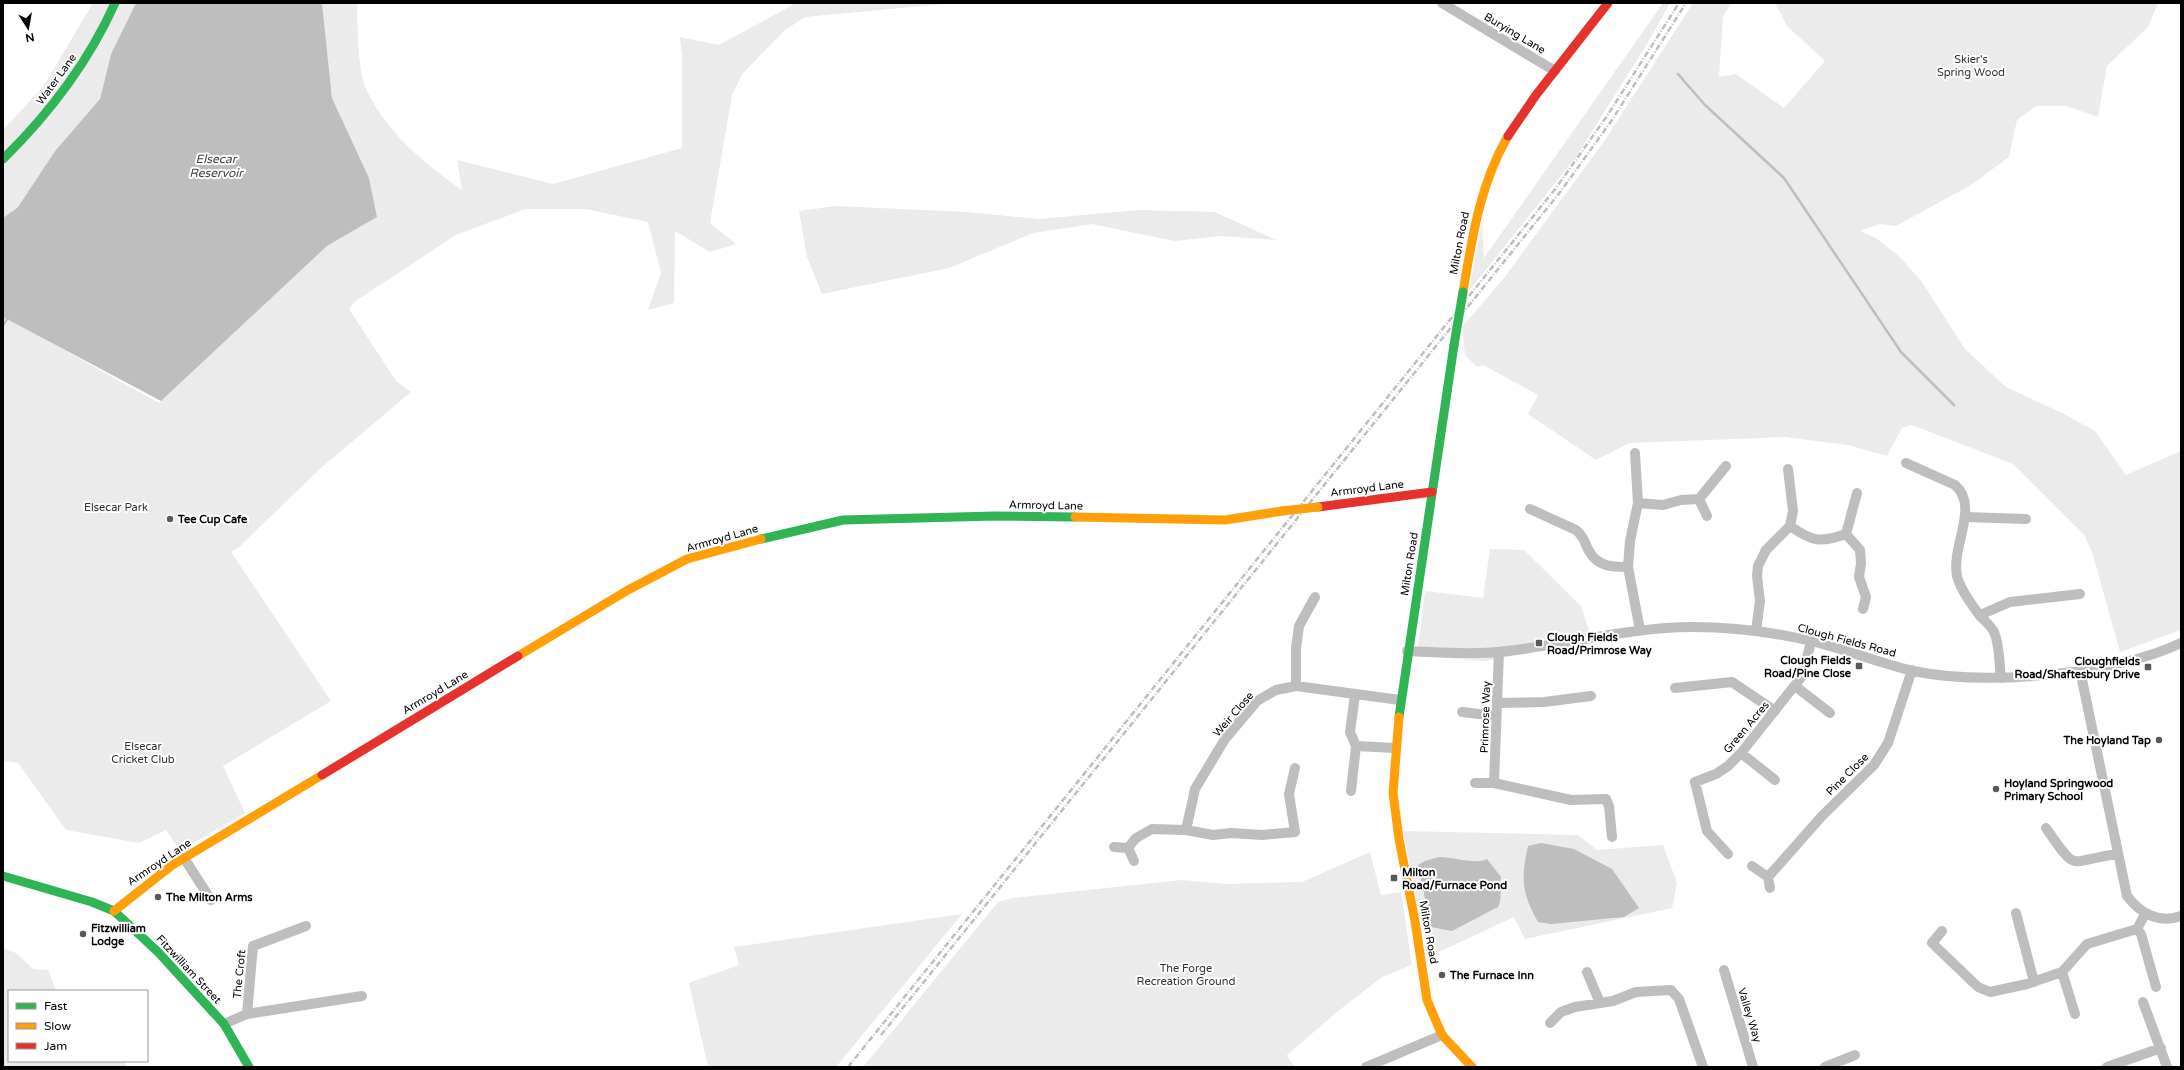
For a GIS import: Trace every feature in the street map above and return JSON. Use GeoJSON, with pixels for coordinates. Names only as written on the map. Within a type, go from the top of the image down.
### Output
{"type":"FeatureCollection","features":[{"type":"Feature","properties":{"kind":"street","name":"Water Lane"},"geometry":{"type":"LineString","coordinates":[[3,159],[43,116],[80,69],[104,29],[115,3]]}},
{"type":"Feature","properties":{"kind":"street","name":"Burying Lane"},"geometry":{"type":"LineString","coordinates":[[1442,3],[1555,71]]}},
{"type":"Feature","properties":{"kind":"street","name":"Milton Road"},"geometry":{"type":"LineString","coordinates":[[1472,1067],[1442,1035],[1427,1000],[1416,921],[1398,839],[1392,793],[1400,700],[1454,345],[1478,209],[1498,154],[1532,100],[1608,3]]}},
{"type":"Feature","properties":{"kind":"street"},"geometry":{"type":"LineString","coordinates":[[1635,453],[1638,503],[1630,541],[1628,567],[1640,630]]}},
{"type":"Feature","properties":{"kind":"street"},"geometry":{"type":"LineString","coordinates":[[1906,463],[1955,485],[1961,491],[1964,498],[1966,517],[1958,542],[1956,555],[1957,576],[1962,587],[1980,615],[1995,634],[2001,678]]}},
{"type":"Feature","properties":{"kind":"street"},"geometry":{"type":"LineString","coordinates":[[1638,503],[1662,505],[1681,500],[1699,499],[1726,466]]}},
{"type":"Feature","properties":{"kind":"street"},"geometry":{"type":"LineString","coordinates":[[1756,631],[1760,601],[1757,576],[1758,566],[1766,550],[1790,526],[1793,511],[1788,469]]}},
{"type":"Feature","properties":{"kind":"street","name":"Armroyd Lane"},"geometry":{"type":"LineString","coordinates":[[114,911],[137,891],[184,858],[628,590],[687,559],[765,538],[843,520],[995,516],[1224,520],[1432,492]]}},
{"type":"Feature","properties":{"kind":"street"},"geometry":{"type":"LineString","coordinates":[[1846,534],[1858,493]]}},
{"type":"Feature","properties":{"kind":"street"},"geometry":{"type":"LineString","coordinates":[[1699,499],[1707,516]]}},
{"type":"Feature","properties":{"kind":"street"},"geometry":{"type":"LineString","coordinates":[[1530,509],[1582,534],[1589,551],[1599,563],[1609,566],[1628,567]]}},
{"type":"Feature","properties":{"kind":"street"},"geometry":{"type":"LineString","coordinates":[[1966,517],[2026,519]]}},
{"type":"Feature","properties":{"kind":"street"},"geometry":{"type":"LineString","coordinates":[[1790,526],[1802,534],[1821,540],[1828,540],[1846,534]]}},
{"type":"Feature","properties":{"kind":"street"},"geometry":{"type":"LineString","coordinates":[[1846,534],[1860,550],[1861,563],[1859,577],[1866,597],[1863,609]]}},
{"type":"Feature","properties":{"kind":"street"},"geometry":{"type":"LineString","coordinates":[[1980,615],[2010,602],[2080,594]]}},
{"type":"Feature","properties":{"kind":"street"},"geometry":{"type":"LineString","coordinates":[[1296,686],[1296,648],[1299,626],[1315,597]]}},
{"type":"Feature","properties":{"kind":"street","name":"Clough Fields Road"},"geometry":{"type":"LineString","coordinates":[[1407,651],[1477,654],[1499,652],[1640,630],[1694,627],[1756,631],[1811,641],[1912,670],[1949,677],[2001,678],[2080,670],[2146,656],[2181,643]]}},
{"type":"Feature","properties":{"kind":"street","name":"Green Acres"},"geometry":{"type":"LineString","coordinates":[[1728,854],[1707,831],[1695,782],[1716,774],[1728,766],[1742,753],[1803,676],[1811,641]]}},
{"type":"Feature","properties":{"kind":"street","name":"Primrose Way"},"geometry":{"type":"LineString","coordinates":[[1494,784],[1499,652]]}},
{"type":"Feature","properties":{"kind":"street","name":"Pine Close"},"geometry":{"type":"LineString","coordinates":[[1768,877],[1822,816],[1874,765],[1888,744],[1912,670]]}},
{"type":"Feature","properties":{"kind":"street"},"geometry":{"type":"LineString","coordinates":[[2080,670],[2092,736],[2127,896],[2134,906],[2146,914],[2158,918],[2174,919],[2181,916]]}},
{"type":"Feature","properties":{"kind":"street"},"geometry":{"type":"LineString","coordinates":[[1675,688],[1732,682],[1775,711]]}},
{"type":"Feature","properties":{"kind":"street","name":"Weir Close"},"geometry":{"type":"LineString","coordinates":[[1186,830],[1195,789],[1225,739],[1257,700],[1276,690],[1296,686],[1400,700]]}},
{"type":"Feature","properties":{"kind":"street"},"geometry":{"type":"LineString","coordinates":[[1795,686],[1830,713]]}},
{"type":"Feature","properties":{"kind":"street"},"geometry":{"type":"LineString","coordinates":[[1351,790],[1356,746],[1350,732],[1355,695]]}},
{"type":"Feature","properties":{"kind":"street"},"geometry":{"type":"LineString","coordinates":[[1498,703],[1544,702],[1591,696]]}},
{"type":"Feature","properties":{"kind":"street"},"geometry":{"type":"LineString","coordinates":[[1462,712],[1496,716]]}},
{"type":"Feature","properties":{"kind":"street"},"geometry":{"type":"LineString","coordinates":[[1356,746],[1395,748]]}},
{"type":"Feature","properties":{"kind":"street"},"geometry":{"type":"LineString","coordinates":[[1742,753],[1775,780]]}},
{"type":"Feature","properties":{"kind":"street"},"geometry":{"type":"LineString","coordinates":[[1128,848],[1136,838],[1152,829],[1186,830],[1213,835],[1231,833],[1262,835],[1296,832],[1289,794],[1295,768]]}},
{"type":"Feature","properties":{"kind":"street"},"geometry":{"type":"LineString","coordinates":[[1475,783],[1494,784],[1571,800],[1606,799],[1609,806],[1612,837]]}},
{"type":"Feature","properties":{"kind":"street"},"geometry":{"type":"LineString","coordinates":[[2046,828],[2067,858],[2074,862],[2082,862],[2117,854]]}},
{"type":"Feature","properties":{"kind":"street"},"geometry":{"type":"LineString","coordinates":[[1114,847],[1128,848]]}},
{"type":"Feature","properties":{"kind":"street"},"geometry":{"type":"LineString","coordinates":[[1128,848],[1134,861]]}},
{"type":"Feature","properties":{"kind":"street"},"geometry":{"type":"LineString","coordinates":[[184,858],[211,900]]}},
{"type":"Feature","properties":{"kind":"street"},"geometry":{"type":"LineString","coordinates":[[1752,866],[1768,877],[1770,888]]}},
{"type":"Feature","properties":{"kind":"street","name":"Fitzwilliam Street"},"geometry":{"type":"LineString","coordinates":[[3,876],[92,902],[114,911],[158,952],[224,1024],[249,1067]]}},
{"type":"Feature","properties":{"kind":"street"},"geometry":{"type":"LineString","coordinates":[[2016,913],[2034,982]]}},
{"type":"Feature","properties":{"kind":"street"},"geometry":{"type":"LineString","coordinates":[[1942,931],[1932,943],[1978,987],[1990,992],[2001,991],[2034,982],[2062,972],[2087,944],[2137,929],[2146,914]]}},
{"type":"Feature","properties":{"kind":"street","name":"The Croft"},"geometry":{"type":"LineString","coordinates":[[247,1014],[253,946],[306,926]]}},
{"type":"Feature","properties":{"kind":"street"},"geometry":{"type":"LineString","coordinates":[[2137,929],[2141,934],[2156,987]]}},
{"type":"Feature","properties":{"kind":"street","name":"Valley Way"},"geometry":{"type":"LineString","coordinates":[[1724,970],[1753,1067]]}},
{"type":"Feature","properties":{"kind":"street"},"geometry":{"type":"LineString","coordinates":[[1587,972],[1600,1003]]}},
{"type":"Feature","properties":{"kind":"street"},"geometry":{"type":"LineString","coordinates":[[2062,972],[2075,1014]]}},
{"type":"Feature","properties":{"kind":"street"},"geometry":{"type":"LineString","coordinates":[[1550,1023],[1561,1012],[1575,1007],[1613,1001],[1636,992],[1671,990],[1679,999],[1704,1067]]}},
{"type":"Feature","properties":{"kind":"street","name":"The Croft"},"geometry":{"type":"LineString","coordinates":[[224,1024],[247,1014],[362,996]]}},
{"type":"Feature","properties":{"kind":"street"},"geometry":{"type":"LineString","coordinates":[[2143,1002],[2167,1067]]}},
{"type":"Feature","properties":{"kind":"street"},"geometry":{"type":"LineString","coordinates":[[1366,1067],[1442,1035]]}},
{"type":"Feature","properties":{"kind":"street"},"geometry":{"type":"LineString","coordinates":[[2107,1067],[2161,1048]]}},
{"type":"Feature","properties":{"kind":"street"},"geometry":{"type":"LineString","coordinates":[[1825,1067],[1855,1055]]}},
{"type":"Feature","properties":{"kind":"green space"},"geometry":{"type":"Polygon","coordinates":[[[93,3],[136,3],[111,54],[100,99],[55,151],[18,207],[3,218],[3,130],[43,87],[93,3]]]}},
{"type":"Feature","properties":{"kind":"green space"},"geometry":{"type":"Polygon","coordinates":[[[322,3],[357,3],[361,71],[367,91],[375,106],[385,121],[408,146],[434,169],[462,190],[457,160],[553,184],[682,148],[682,56],[680,37],[719,45],[796,3],[954,3],[805,17],[785,30],[743,73],[732,95],[710,223],[736,244],[710,252],[675,231],[674,303],[648,310],[661,273],[648,222],[586,209],[525,209],[456,235],[354,302],[349,309],[396,381],[411,392],[322,467],[238,548],[231,552],[331,701],[223,766],[245,813],[180,851],[166,830],[139,843],[66,830],[18,763],[3,761],[3,316],[159,403],[327,246],[377,217],[369,178],[332,98],[322,3]]]}},
{"type":"Feature","properties":{"kind":"green space"},"geometry":{"type":"Polygon","coordinates":[[[1663,3],[1670,3],[1647,44],[1576,157],[1469,291],[1482,222],[1484,258],[1663,3]]]}},
{"type":"Feature","properties":{"kind":"green space","name":"Skier's Spring Wood"},"geometry":{"type":"Polygon","coordinates":[[[1693,3],[1731,3],[1723,17],[1719,77],[1736,74],[1784,108],[1825,61],[1787,26],[1775,3],[2158,3],[2148,27],[2107,66],[2098,117],[2066,106],[2036,106],[2017,120],[2009,157],[1971,185],[1896,226],[1880,224],[1860,231],[1876,238],[1900,257],[1922,282],[1965,349],[2006,387],[2066,415],[2095,431],[2126,475],[2181,451],[2181,630],[2120,652],[2092,552],[2084,535],[2013,464],[1912,425],[1902,428],[1887,456],[1848,445],[1785,437],[1629,443],[1596,460],[1528,414],[1538,395],[1483,365],[1477,367],[1465,355],[1462,327],[1504,278],[1605,140],[1693,3]]]}},
{"type":"Feature","properties":{"kind":"green space"},"geometry":{"type":"Polygon","coordinates":[[[836,206],[966,212],[1039,219],[1139,210],[1215,212],[1276,240],[1222,236],[1174,241],[1092,224],[1033,233],[949,268],[822,294],[807,257],[799,211],[836,206]]]}},
{"type":"Feature","properties":{"kind":"green space"},"geometry":{"type":"Polygon","coordinates":[[[1490,549],[1524,550],[1581,606],[1592,640],[1485,661],[1417,656],[1425,591],[1483,598],[1490,549]]]}},
{"type":"Feature","properties":{"kind":"green space"},"geometry":{"type":"Polygon","coordinates":[[[1403,831],[1578,835],[1597,850],[1663,845],[1677,883],[1672,908],[1525,939],[1514,917],[1428,957],[1403,831]]]}},
{"type":"Feature","properties":{"kind":"green space","name":"The Forge Recreation Ground"},"geometry":{"type":"Polygon","coordinates":[[[1370,852],[1381,895],[1401,892],[1412,965],[1382,977],[1337,1012],[1287,1055],[1294,1067],[863,1067],[998,902],[1013,898],[1181,880],[1226,884],[1302,882],[1370,852]]]}},
{"type":"Feature","properties":{"kind":"green space"},"geometry":{"type":"Polygon","coordinates":[[[962,914],[836,1067],[708,1067],[689,983],[739,965],[734,947],[962,914]]]}},
{"type":"Feature","properties":{"kind":"green space"},"geometry":{"type":"Polygon","coordinates":[[[3,948],[16,953],[33,969],[48,970],[56,990],[8,990],[8,1062],[124,1062],[127,1067],[3,1067],[3,948]]]}},
{"type":"Feature","properties":{"kind":"water","name":"Elsecar Reservoir"},"geometry":{"type":"Polygon","coordinates":[[[136,3],[322,3],[332,98],[369,178],[377,217],[327,246],[161,401],[3,317],[3,218],[18,207],[55,151],[100,99],[111,54],[136,3]]]}},
{"type":"Feature","properties":{"kind":"water"},"geometry":{"type":"Polygon","coordinates":[[[1541,843],[1574,849],[1612,869],[1639,908],[1624,917],[1551,924],[1538,922],[1528,902],[1524,885],[1524,867],[1528,846],[1541,843]]]}},
{"type":"Feature","properties":{"kind":"water"},"geometry":{"type":"Polygon","coordinates":[[[1439,857],[1471,861],[1483,861],[1487,859],[1501,877],[1500,900],[1498,907],[1452,931],[1431,927],[1418,865],[1425,861],[1439,857]]]}},
{"type":"Feature","properties":{"kind":"waterway"},"geometry":{"type":"LineString","coordinates":[[1678,74],[1705,105],[1784,178],[1901,352],[1954,405]]}},
{"type":"Feature","properties":{"kind":"waterway"},"geometry":{"type":"LineString","coordinates":[[3,326],[7,319]]}},
{"type":"Feature","properties":{"kind":"railway"},"geometry":{"type":"LineString","coordinates":[[848,1067],[1556,188],[1607,116],[1679,3]]}},
{"type":"Feature","properties":{"kind":"railway"},"geometry":{"type":"LineString","coordinates":[[881,1035],[1561,191],[1612,120],[1686,3]]}},
{"type":"Feature","properties":{"kind":"traffic: fast"},"geometry":{"type":"LineString","coordinates":[[3,159],[37,124],[80,67],[93,46],[115,3]]}},
{"type":"Feature","properties":{"kind":"traffic: fast"},"geometry":{"type":"LineString","coordinates":[[1454,345],[1463,292]]}},
{"type":"Feature","properties":{"kind":"traffic: fast"},"geometry":{"type":"LineString","coordinates":[[1399,717],[1454,345]]}},
{"type":"Feature","properties":{"kind":"traffic: fast"},"geometry":{"type":"LineString","coordinates":[[761,539],[843,520],[995,516],[1075,517]]}},
{"type":"Feature","properties":{"kind":"traffic: fast"},"geometry":{"type":"LineString","coordinates":[[3,876],[92,902],[114,911],[158,952],[224,1024],[249,1067]]}},
{"type":"Feature","properties":{"kind":"traffic: slow"},"geometry":{"type":"LineString","coordinates":[[1463,292],[1478,212],[1490,173],[1508,136]]}},
{"type":"Feature","properties":{"kind":"traffic: slow"},"geometry":{"type":"LineString","coordinates":[[1282,511],[1318,507]]}},
{"type":"Feature","properties":{"kind":"traffic: slow"},"geometry":{"type":"LineString","coordinates":[[1075,517],[1225,520],[1282,511]]}},
{"type":"Feature","properties":{"kind":"traffic: slow"},"geometry":{"type":"LineString","coordinates":[[518,656],[628,590],[687,559],[761,539]]}},
{"type":"Feature","properties":{"kind":"traffic: slow"},"geometry":{"type":"LineString","coordinates":[[1399,717],[1393,793],[1399,839],[1415,921],[1427,1000],[1442,1035],[1472,1067]]}},
{"type":"Feature","properties":{"kind":"traffic: slow"},"geometry":{"type":"LineString","coordinates":[[114,911],[171,866],[322,775]]}},
{"type":"Feature","properties":{"kind":"traffic: jam"},"geometry":{"type":"LineString","coordinates":[[1508,136],[1536,95],[1608,3]]}},
{"type":"Feature","properties":{"kind":"traffic: jam"},"geometry":{"type":"LineString","coordinates":[[1318,507],[1432,492]]}},
{"type":"Feature","properties":{"kind":"traffic: jam"},"geometry":{"type":"LineString","coordinates":[[322,775],[518,656]]}},
{"type":"Feature","properties":{"kind":"place","name":"Tee Cup Cafe"},"geometry":{"type":"Point","coordinates":[170,519]}},
{"type":"Feature","properties":{"kind":"place","name":"Clough Fields Road/Primrose Way"},"geometry":{"type":"Point","coordinates":[1539,643]}},
{"type":"Feature","properties":{"kind":"place","name":"Clough Fields Road/Pine Close"},"geometry":{"type":"Point","coordinates":[1859,666]}},
{"type":"Feature","properties":{"kind":"place","name":"Cloughfields Road/Shaftesbury Drive"},"geometry":{"type":"Point","coordinates":[2148,667]}},
{"type":"Feature","properties":{"kind":"place","name":"The Hoyland Tap"},"geometry":{"type":"Point","coordinates":[2159,740]}},
{"type":"Feature","properties":{"kind":"place","name":"Hoyland Springwood Primary School"},"geometry":{"type":"Point","coordinates":[1996,789]}},
{"type":"Feature","properties":{"kind":"place","name":"Milton Road/Furnace Pond"},"geometry":{"type":"Point","coordinates":[1394,878]}},
{"type":"Feature","properties":{"kind":"place","name":"The Milton Arms"},"geometry":{"type":"Point","coordinates":[158,897]}},
{"type":"Feature","properties":{"kind":"place","name":"Fitzwilliam Lodge"},"geometry":{"type":"Point","coordinates":[83,934]}},
{"type":"Feature","properties":{"kind":"place","name":"The Furnace Inn"},"geometry":{"type":"Point","coordinates":[1442,975]}},
{"type":"Feature","properties":{"kind":"park label","name":"Elsecar Park"},"geometry":{"type":"Point","coordinates":[116,507]}},
{"type":"Feature","properties":{"kind":"park label","name":"Elsecar Cricket Club"},"geometry":{"type":"Point","coordinates":[143,752]}}]}
